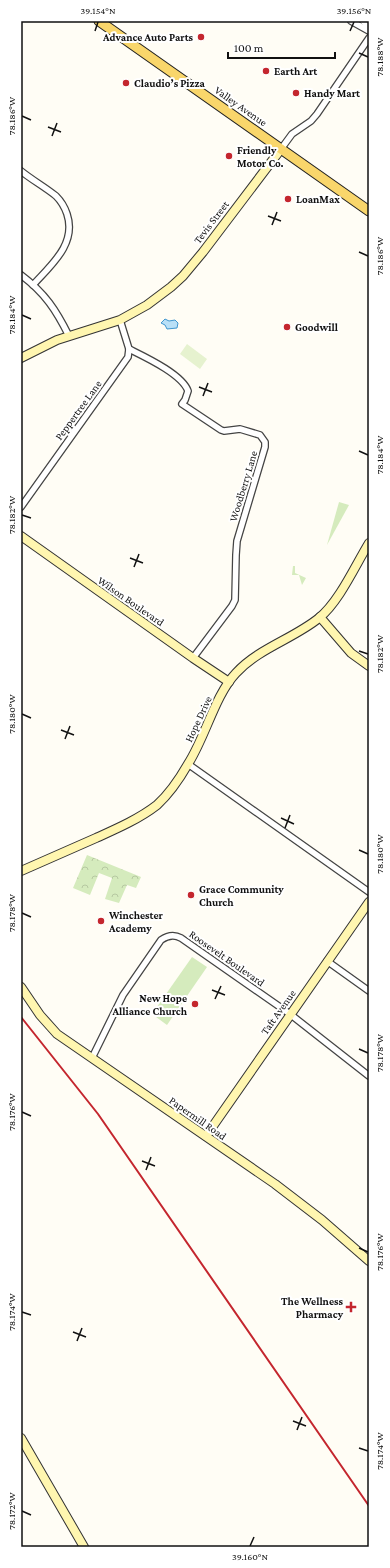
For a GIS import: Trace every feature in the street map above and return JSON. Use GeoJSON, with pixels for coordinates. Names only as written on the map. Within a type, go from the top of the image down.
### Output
{"type":"FeatureCollection","features":[{"type":"Feature","properties":{"kind":"main road","name":"Valley Avenue"},"geometry":{"type":"LineString","coordinates":[[99,21],[369,212]]}},
{"type":"Feature","properties":{"kind":"street"},"geometry":{"type":"LineString","coordinates":[[351,21],[369,31]]}},
{"type":"Feature","properties":{"kind":"street"},"geometry":{"type":"LineString","coordinates":[[363,21],[369,27]]}},
{"type":"Feature","properties":{"kind":"street","name":"Tevis Street"},"geometry":{"type":"LineString","coordinates":[[21,358],[41,347],[69,336],[120,320],[147,305],[183,276],[203,252],[292,134],[311,121],[317,114],[369,38]]}},
{"type":"Feature","properties":{"kind":"street"},"geometry":{"type":"LineString","coordinates":[[21,171],[59,200],[66,210],[70,227],[64,249],[33,284]]}},
{"type":"Feature","properties":{"kind":"street"},"geometry":{"type":"LineString","coordinates":[[21,275],[33,284],[49,302],[69,336]]}},
{"type":"Feature","properties":{"kind":"street"},"geometry":{"type":"LineString","coordinates":[[120,320],[130,349]]}},
{"type":"Feature","properties":{"kind":"street","name":"Peppertree Lane"},"geometry":{"type":"LineString","coordinates":[[21,507],[122,366],[128,357],[130,349]]}},
{"type":"Feature","properties":{"kind":"street","name":"Woodberry Lane"},"geometry":{"type":"LineString","coordinates":[[130,349],[154,361],[183,382],[188,391],[182,404],[221,430],[240,429],[260,435],[265,442],[265,447],[237,541],[235,600],[193,658]]}},
{"type":"Feature","properties":{"kind":"street","name":"Wilson Boulevard"},"geometry":{"type":"LineString","coordinates":[[21,536],[229,682]]}},
{"type":"Feature","properties":{"kind":"street","name":"Hope Drive"},"geometry":{"type":"LineString","coordinates":[[21,871],[113,830],[142,815],[157,804],[172,788],[188,764],[229,682],[242,667],[268,648],[303,630],[320,617],[333,602],[369,543]]}},
{"type":"Feature","properties":{"kind":"street"},"geometry":{"type":"LineString","coordinates":[[320,617],[351,653],[369,666]]}},
{"type":"Feature","properties":{"kind":"street"},"geometry":{"type":"LineString","coordinates":[[188,764],[369,892]]}},
{"type":"Feature","properties":{"kind":"street","name":"Taft Avenue"},"geometry":{"type":"LineString","coordinates":[[206,1136],[369,902]]}},
{"type":"Feature","properties":{"kind":"street","name":"Roosevelt Boulevard"},"geometry":{"type":"LineString","coordinates":[[92,1058],[123,995],[161,940],[167,936],[174,936],[181,938],[290,1014],[369,1076]]}},
{"type":"Feature","properties":{"kind":"street"},"geometry":{"type":"LineString","coordinates":[[327,961],[369,991]]}},
{"type":"Feature","properties":{"kind":"street","name":"Papermill Road"},"geometry":{"type":"LineString","coordinates":[[21,987],[48,1026],[57,1034],[302,1204],[369,1261]]}},
{"type":"Feature","properties":{"kind":"street"},"geometry":{"type":"LineString","coordinates":[[21,1438],[84,1547]]}},
{"type":"Feature","properties":{"kind":"green space"},"geometry":{"type":"Polygon","coordinates":[[[187,344],[207,359],[200,369],[180,354],[187,344]]]}},
{"type":"Feature","properties":{"kind":"green space"},"geometry":{"type":"Polygon","coordinates":[[[339,502],[349,505],[327,545],[339,502]]]}},
{"type":"Feature","properties":{"kind":"green space"},"geometry":{"type":"Polygon","coordinates":[[[293,566],[295,566],[295,573],[306,578],[302,585],[299,575],[292,575],[293,566]]]}},
{"type":"Feature","properties":{"kind":"green space"},"geometry":{"type":"Polygon","coordinates":[[[87,855],[141,877],[136,888],[127,885],[119,903],[105,899],[112,878],[99,873],[90,895],[73,888],[87,855]]]}},
{"type":"Feature","properties":{"kind":"green space"},"geometry":{"type":"Polygon","coordinates":[[[192,957],[207,967],[167,1025],[152,1014],[192,957]]]}},
{"type":"Feature","properties":{"kind":"water"},"geometry":{"type":"Polygon","coordinates":[[[165,319],[169,321],[175,320],[178,323],[177,328],[167,329],[165,325],[161,323],[165,319]]]}},
{"type":"Feature","properties":{"kind":"railway"},"geometry":{"type":"LineString","coordinates":[[21,1017],[98,1114],[369,1506]]}},
{"type":"Feature","properties":{"kind":"place","name":"Advance Auto Parts"},"geometry":{"type":"Point","coordinates":[201,37]}},
{"type":"Feature","properties":{"kind":"place","name":"Earth Art"},"geometry":{"type":"Point","coordinates":[266,71]}},
{"type":"Feature","properties":{"kind":"place","name":"Claudio’s Pizza"},"geometry":{"type":"Point","coordinates":[126,83]}},
{"type":"Feature","properties":{"kind":"place","name":"Handy Mart"},"geometry":{"type":"Point","coordinates":[296,93]}},
{"type":"Feature","properties":{"kind":"place","name":"Friendly Motor Co."},"geometry":{"type":"Point","coordinates":[229,156]}},
{"type":"Feature","properties":{"kind":"place","name":"LoanMax"},"geometry":{"type":"Point","coordinates":[288,199]}},
{"type":"Feature","properties":{"kind":"place","name":"Goodwill"},"geometry":{"type":"Point","coordinates":[287,327]}},
{"type":"Feature","properties":{"kind":"place","name":"Grace Community Church"},"geometry":{"type":"Point","coordinates":[191,895]}},
{"type":"Feature","properties":{"kind":"place","name":"Winchester Academy"},"geometry":{"type":"Point","coordinates":[101,921]}},
{"type":"Feature","properties":{"kind":"place","name":"New Hope Alliance Church"},"geometry":{"type":"Point","coordinates":[195,1004]}},
{"type":"Feature","properties":{"kind":"place","name":"The Wellness Pharmacy"},"geometry":{"type":"Point","coordinates":[351,1307]}}]}
